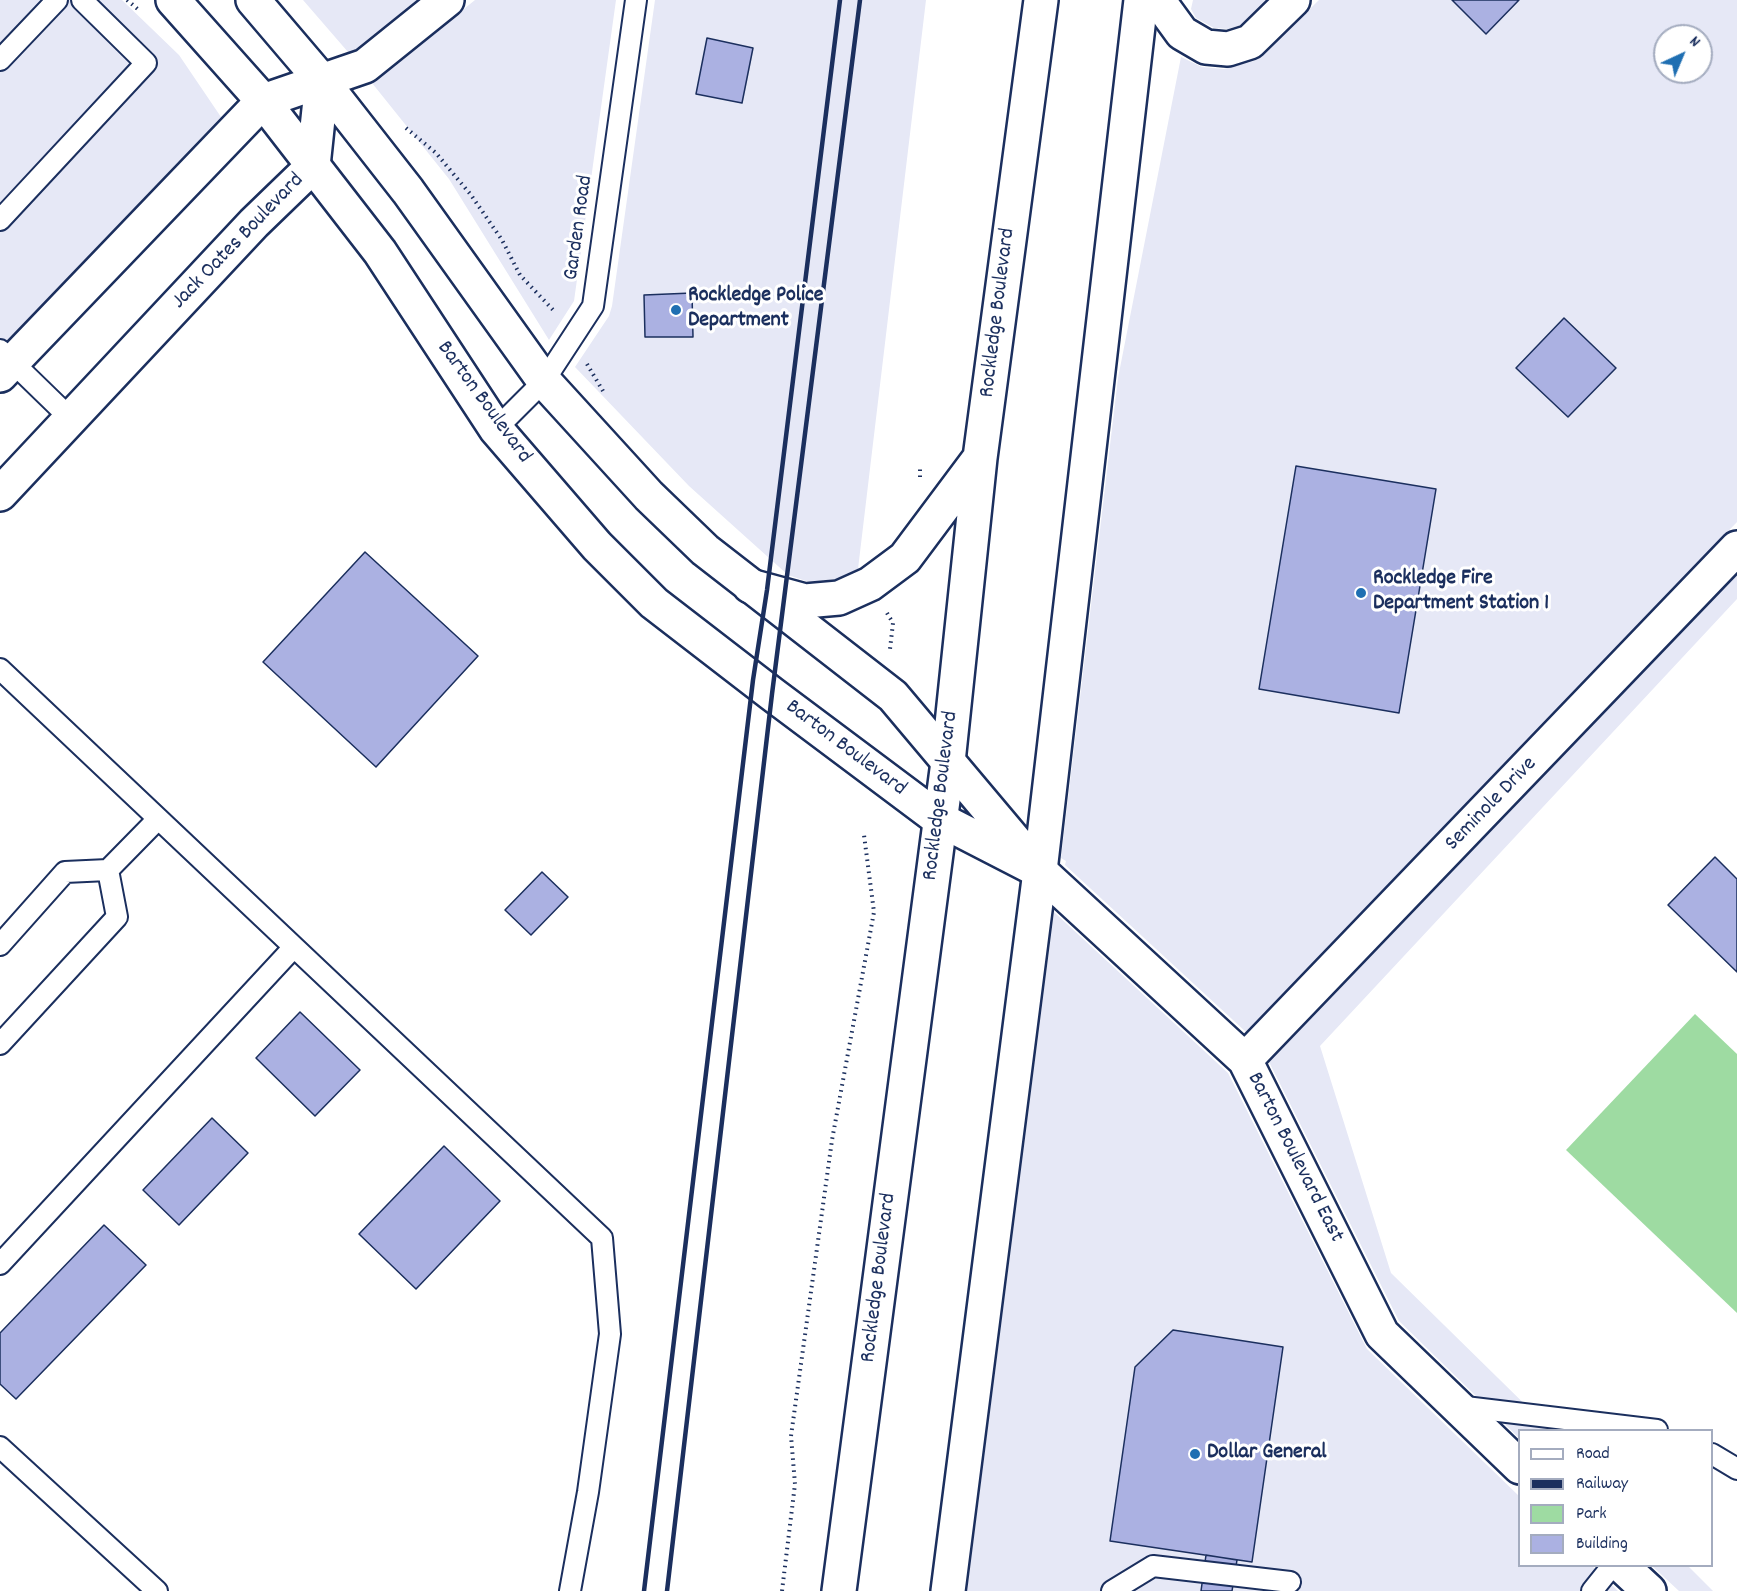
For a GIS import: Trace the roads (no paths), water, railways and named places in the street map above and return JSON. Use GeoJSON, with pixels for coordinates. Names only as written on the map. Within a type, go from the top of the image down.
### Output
{"type":"FeatureCollection","features":[{"type":"Feature","properties":{"kind":"main road"},"geometry":{"type":"LineString","coordinates":[[253,0],[322,81],[408,191],[544,381],[649,496],[705,550],[894,696],[1040,871]]}},
{"type":"Feature","properties":{"kind":"main road"},"geometry":{"type":"LineString","coordinates":[[4,363],[263,101],[365,66],[447,0]]}},
{"type":"Feature","properties":{"kind":"main road","name":"Rockledge Boulevard"},"geometry":{"type":"LineString","coordinates":[[840,1591],[948,762],[981,458],[1041,0]]}},
{"type":"Feature","properties":{"kind":"main road"},"geometry":{"type":"LineString","coordinates":[[948,1591],[1040,871],[1141,0]]}},
{"type":"Feature","properties":{"kind":"main road"},"geometry":{"type":"LineString","coordinates":[[1158,0],[1182,33],[1206,47],[1228,49],[1250,42],[1293,0]]}},
{"type":"Feature","properties":{"kind":"main road","name":"Barton Boulevard"},"geometry":{"type":"LineString","coordinates":[[160,9],[263,101],[380,252],[496,429],[597,546],[654,603],[939,819],[1040,871]]}},
{"type":"Feature","properties":{"kind":"main road","name":"Jack Oates Boulevard"},"geometry":{"type":"LineString","coordinates":[[0,494],[254,223],[314,166],[322,81]]}},
{"type":"Feature","properties":{"kind":"main road"},"geometry":{"type":"LineString","coordinates":[[750,586],[805,601],[839,598],[870,584],[905,558],[981,458]]}},
{"type":"Feature","properties":{"kind":"main road","name":"Seminole Drive"},"geometry":{"type":"LineString","coordinates":[[1245,1060],[1737,549]]}},
{"type":"Feature","properties":{"kind":"main road","name":"Barton Boulevard East"},"geometry":{"type":"LineString","coordinates":[[1040,871],[1245,1060],[1382,1334],[1518,1465]]}},
{"type":"Feature","properties":{"kind":"main road"},"geometry":{"type":"LineString","coordinates":[[1623,1567],[1649,1591]]}},
{"type":"Feature","properties":{"kind":"lane"},"geometry":{"type":"LineString","coordinates":[[0,60],[57,0]]}},
{"type":"Feature","properties":{"kind":"lane"},"geometry":{"type":"LineString","coordinates":[[0,220],[146,63],[82,0]]}},
{"type":"Feature","properties":{"kind":"lane","name":"Garden Road"},"geometry":{"type":"LineString","coordinates":[[496,429],[544,381],[593,306],[636,0]]}},
{"type":"Feature","properties":{"kind":"lane"},"geometry":{"type":"LineString","coordinates":[[4,363],[71,419]]}},
{"type":"Feature","properties":{"kind":"lane"},"geometry":{"type":"LineString","coordinates":[[0,669],[602,1238],[610,1334],[588,1492],[570,1591]]}},
{"type":"Feature","properties":{"kind":"lane"},"geometry":{"type":"LineString","coordinates":[[0,945],[65,872],[108,870],[158,819]]}},
{"type":"Feature","properties":{"kind":"lane"},"geometry":{"type":"LineString","coordinates":[[0,1044],[117,917],[108,870]]}},
{"type":"Feature","properties":{"kind":"lane"},"geometry":{"type":"LineString","coordinates":[[0,1264],[294,947]]}},
{"type":"Feature","properties":{"kind":"lane"},"geometry":{"type":"LineString","coordinates":[[1456,1406],[1648,1429]]}},
{"type":"Feature","properties":{"kind":"lane"},"geometry":{"type":"LineString","coordinates":[[0,1447],[157,1591]]}},
{"type":"Feature","properties":{"kind":"lane"},"geometry":{"type":"LineString","coordinates":[[1713,1455],[1737,1469]]}},
{"type":"Feature","properties":{"kind":"lane"},"geometry":{"type":"LineString","coordinates":[[1112,1591],[1153,1566],[1290,1582]]}},
{"type":"Feature","properties":{"kind":"lane"},"geometry":{"type":"LineString","coordinates":[[1593,1591],[1611,1567]]}},
{"type":"Feature","properties":{"kind":"railway"},"geometry":{"type":"LineString","coordinates":[[644,1591],[753,680],[767,590],[840,0]]}},
{"type":"Feature","properties":{"kind":"railway"},"geometry":{"type":"LineString","coordinates":[[667,1591],[772,694],[860,0]]}},
{"type":"Feature","properties":{"kind":"place","name":"Rockledge Police Department"},"geometry":{"type":"Point","coordinates":[676,310]}},
{"type":"Feature","properties":{"kind":"place","name":"Rockledge Fire Department Station 1"},"geometry":{"type":"Point","coordinates":[1361,593]}},
{"type":"Feature","properties":{"kind":"place","name":"Dollar General"},"geometry":{"type":"Point","coordinates":[1195,1454]}}]}
